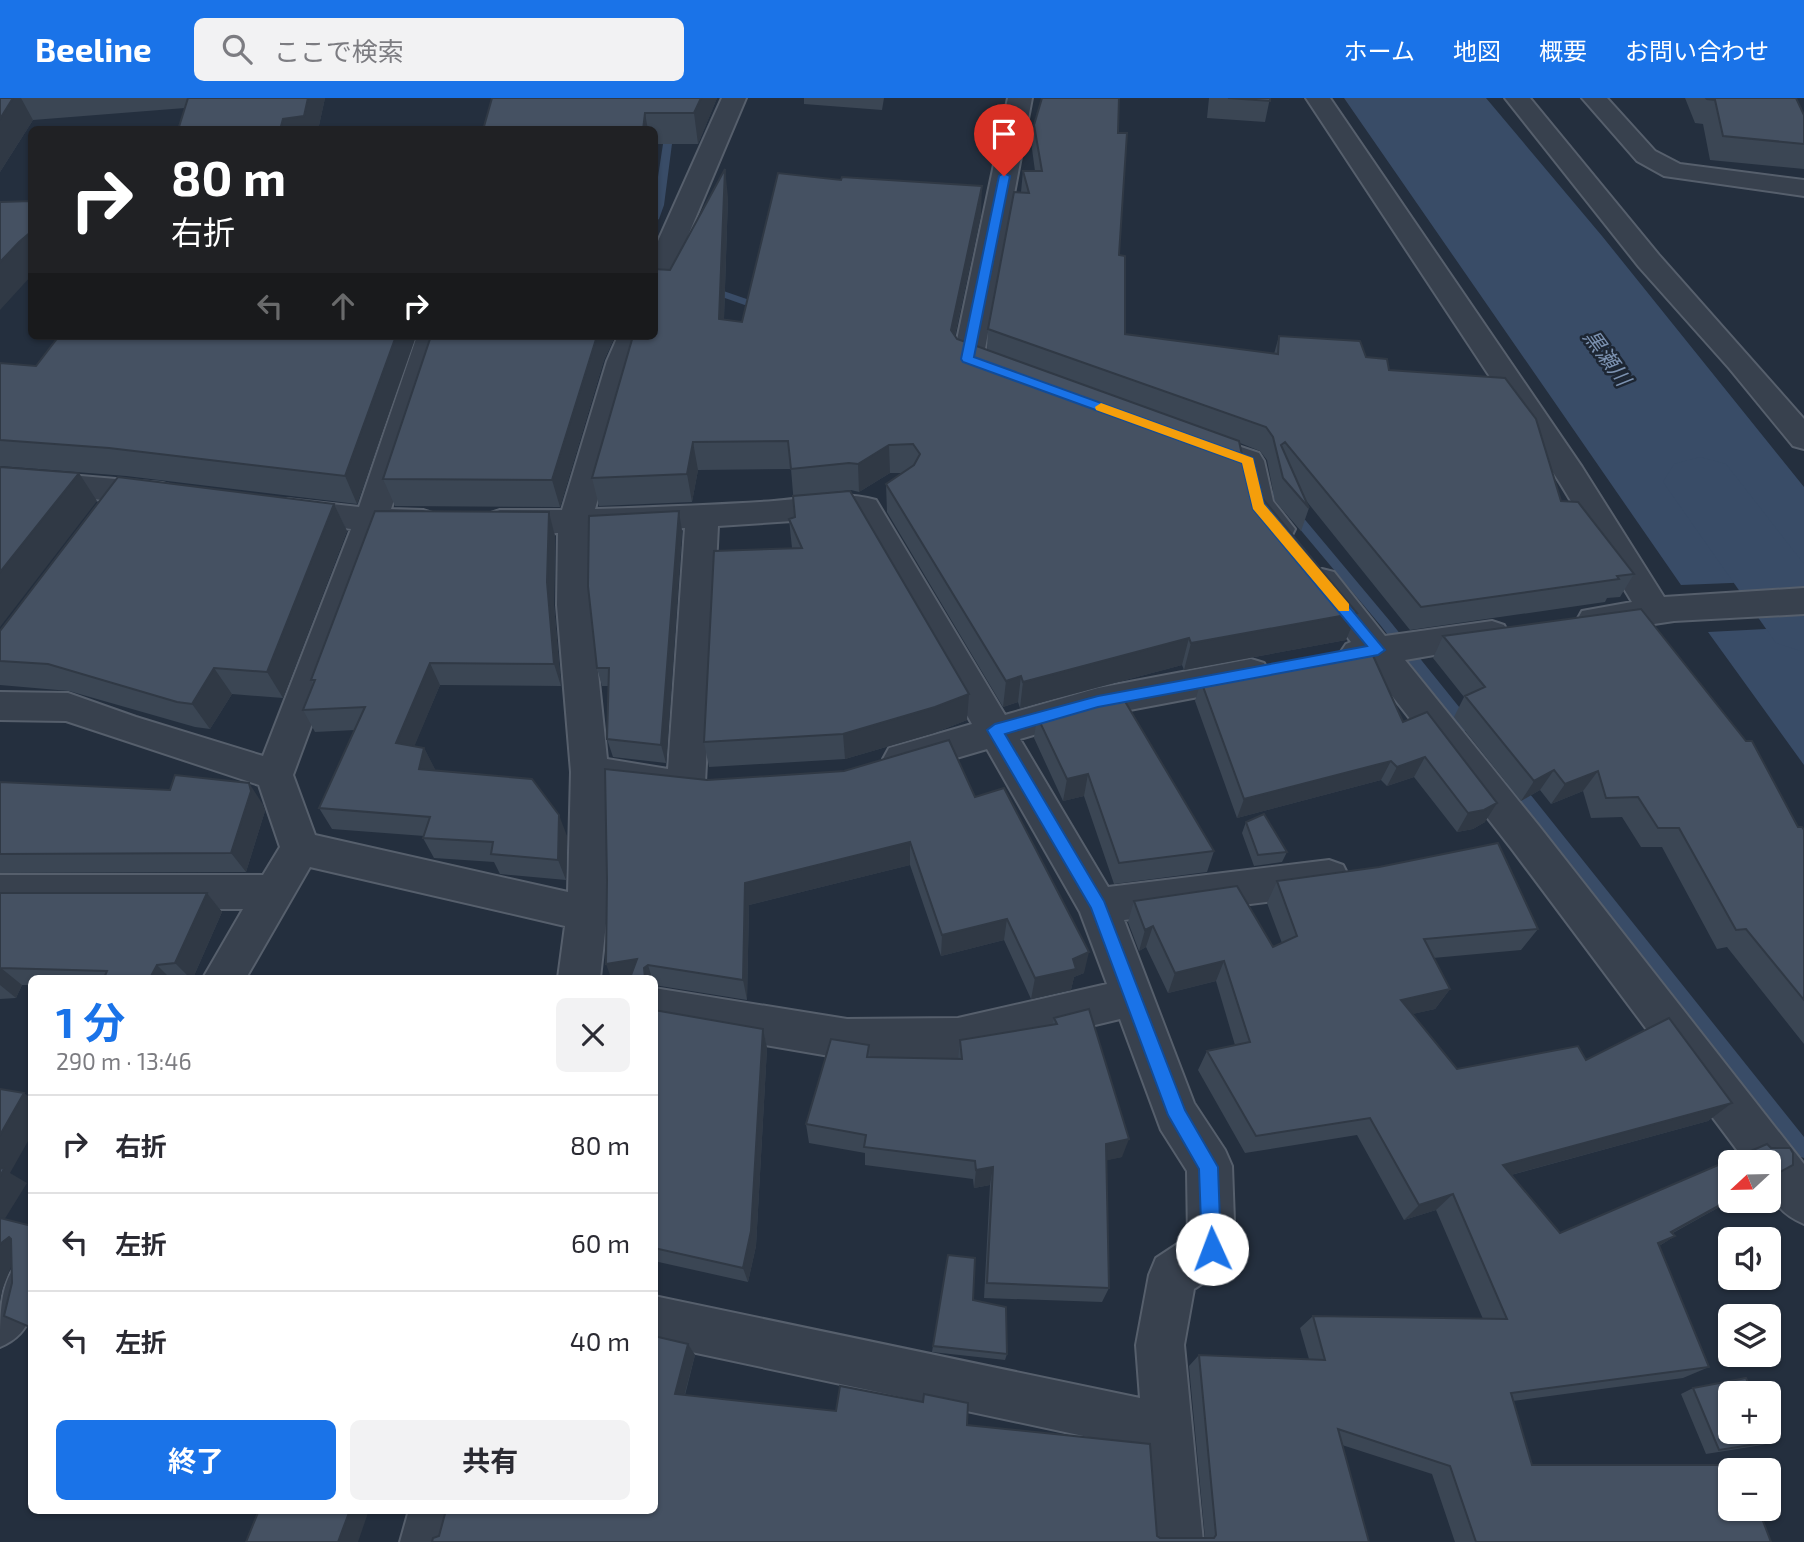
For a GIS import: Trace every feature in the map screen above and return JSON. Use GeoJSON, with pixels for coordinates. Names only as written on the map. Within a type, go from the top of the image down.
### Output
{"type":"FeatureCollection","features":[{"type":"Feature","properties":{"kind":"street"},"geometry":{"type":"LineString","coordinates":[[658,274],[734,98]]}},
{"type":"Feature","properties":{"kind":"street"},"geometry":{"type":"LineString","coordinates":[[1020,98],[968,359],[1031,382]]}},
{"type":"Feature","properties":{"kind":"street"},"geometry":{"type":"LineString","coordinates":[[1318,98],[1665,610]]}},
{"type":"Feature","properties":{"kind":"street"},"geometry":{"type":"LineString","coordinates":[[1517,98],[1649,261],[1804,439]]}},
{"type":"Feature","properties":{"kind":"street"},"geometry":{"type":"LineString","coordinates":[[1594,98],[1646,156],[1673,171],[1804,188]]}},
{"type":"Feature","properties":{"kind":"street"},"geometry":{"type":"LineString","coordinates":[[300,848],[274,775],[371,520],[431,340]]}},
{"type":"Feature","properties":{"kind":"street"},"geometry":{"type":"LineString","coordinates":[[579,975],[587,914],[590,772],[574,606],[575,522],[630,340]]}},
{"type":"Feature","properties":{"kind":"street"},"geometry":{"type":"LineString","coordinates":[[1171,433],[1248,461],[1258,505],[1378,650],[1508,841],[1804,1201]]}},
{"type":"Feature","properties":{"kind":"street"},"geometry":{"type":"LineString","coordinates":[[0,480],[194,498]]}},
{"type":"Feature","properties":{"kind":"street"},"geometry":{"type":"LineString","coordinates":[[101,523],[127,490]]}},
{"type":"Feature","properties":{"kind":"street"},"geometry":{"type":"LineString","coordinates":[[262,507],[371,520],[462,523],[575,522],[809,510],[879,499],[995,730],[1098,906],[1177,1115],[1209,1167],[1212,1249],[1174,1275],[1160,1345],[1177,1542]]}},
{"type":"Feature","properties":{"kind":"street"},"geometry":{"type":"LineString","coordinates":[[686,783],[702,515]]}},
{"type":"Feature","properties":{"kind":"street"},"geometry":{"type":"LineString","coordinates":[[1563,624],[1665,610],[1804,601]]}},
{"type":"Feature","properties":{"kind":"street"},"geometry":{"type":"LineString","coordinates":[[1325,660],[1523,629]]}},
{"type":"Feature","properties":{"kind":"street"},"geometry":{"type":"LineString","coordinates":[[870,769],[995,730],[1098,702],[1285,667]]}},
{"type":"Feature","properties":{"kind":"street"},"geometry":{"type":"LineString","coordinates":[[0,706],[68,707],[127,729],[274,775]]}},
{"type":"Feature","properties":{"kind":"street"},"geometry":{"type":"LineString","coordinates":[[590,772],[726,785]]}},
{"type":"Feature","properties":{"kind":"street"},"geometry":{"type":"LineString","coordinates":[[300,848],[587,914]]}},
{"type":"Feature","properties":{"kind":"street"},"geometry":{"type":"LineString","coordinates":[[225,975],[300,848]]}},
{"type":"Feature","properties":{"kind":"street"},"geometry":{"type":"LineString","coordinates":[[1098,906],[1363,871]]}},
{"type":"Feature","properties":{"kind":"street"},"geometry":{"type":"LineString","coordinates":[[0,892],[274,892]]}},
{"type":"Feature","properties":{"kind":"street"},"geometry":{"type":"LineString","coordinates":[[658,1008],[846,1039],[958,1038],[1132,997]]}},
{"type":"Feature","properties":{"kind":"street"},"geometry":{"type":"LineString","coordinates":[[0,1323],[28,1281]]}},
{"type":"Feature","properties":{"kind":"street"},"geometry":{"type":"LineString","coordinates":[[658,1321],[1167,1429]]}},
{"type":"Feature","properties":{"kind":"street"},"geometry":{"type":"LineString","coordinates":[[426,1542],[434,1514]]}},
{"type":"Feature","properties":{"kind":"water"},"geometry":{"type":"Polygon","coordinates":[[[1344,98],[1486,98],[1602,236],[1804,487],[1804,580],[1681,585],[1344,98]]]}},
{"type":"Feature","properties":{"kind":"water"},"geometry":{"type":"Polygon","coordinates":[[[1804,627],[1804,765],[1708,632],[1804,627]]]}},
{"type":"Feature","properties":{"kind":"building"},"geometry":{"type":"Polygon","coordinates":[[[0,98],[13,98],[0,119],[0,98]]]}},
{"type":"Feature","properties":{"kind":"building"},"geometry":{"type":"Polygon","coordinates":[[[188,98],[308,98],[304,116],[283,119],[281,126],[179,126],[188,98]]]}},
{"type":"Feature","properties":{"kind":"building"},"geometry":{"type":"Polygon","coordinates":[[[492,98],[701,98],[694,113],[645,113],[643,126],[484,126],[492,98]]]}},
{"type":"Feature","properties":{"kind":"building"},"geometry":{"type":"Polygon","coordinates":[[[1042,98],[1119,98],[1118,133],[1127,133],[1119,255],[1125,256],[1125,334],[1278,354],[1279,336],[1360,341],[1366,357],[1387,359],[1389,370],[1505,378],[1536,419],[1561,501],[1578,502],[1634,574],[1617,576],[1619,579],[1421,607],[1285,442],[1281,445],[1309,508],[1283,478],[1273,437],[1266,427],[988,329],[1014,192],[1029,193],[1023,171],[1042,171],[1034,125],[1042,98]]]}},
{"type":"Feature","properties":{"kind":"building"},"geometry":{"type":"Polygon","coordinates":[[[1228,98],[1270,98],[1270,101],[1228,98]]]}},
{"type":"Feature","properties":{"kind":"building"},"geometry":{"type":"Polygon","coordinates":[[[1706,98],[1796,98],[1804,115],[1804,144],[1723,136],[1715,100],[1706,98]]]}},
{"type":"Feature","properties":{"kind":"building"},"geometry":{"type":"Polygon","coordinates":[[[725,169],[719,319],[742,322],[778,173],[841,180],[842,177],[982,186],[951,330],[957,339],[1239,441],[1247,478],[1253,487],[1357,613],[1191,643],[1189,638],[1023,682],[1021,676],[1006,681],[886,484],[914,465],[920,454],[913,444],[889,445],[858,464],[791,469],[788,441],[693,442],[687,474],[592,478],[632,340],[658,340],[658,269],[670,270],[725,169]]]}},
{"type":"Feature","properties":{"kind":"building"},"geometry":{"type":"Polygon","coordinates":[[[28,201],[28,234],[0,262],[0,202],[28,201]]]}},
{"type":"Feature","properties":{"kind":"building"},"geometry":{"type":"Polygon","coordinates":[[[56,340],[395,340],[345,476],[109,448],[0,440],[0,363],[36,366],[56,340]]]}},
{"type":"Feature","properties":{"kind":"building"},"geometry":{"type":"Polygon","coordinates":[[[430,340],[596,340],[552,480],[383,479],[430,340]]]}},
{"type":"Feature","properties":{"kind":"building"},"geometry":{"type":"Polygon","coordinates":[[[0,467],[79,473],[0,572],[0,467]]]}},
{"type":"Feature","properties":{"kind":"building"},"geometry":{"type":"Polygon","coordinates":[[[118,477],[334,504],[267,672],[214,668],[192,704],[48,664],[0,661],[0,631],[118,477]]]}},
{"type":"Feature","properties":{"kind":"building"},"geometry":{"type":"Polygon","coordinates":[[[850,491],[969,694],[935,707],[843,734],[704,742],[714,551],[802,548],[789,519],[795,517],[793,496],[850,491]]]}},
{"type":"Feature","properties":{"kind":"building"},"geometry":{"type":"Polygon","coordinates":[[[375,511],[549,512],[547,582],[554,664],[430,663],[396,743],[424,748],[419,769],[532,779],[559,815],[558,860],[491,854],[493,842],[423,838],[430,817],[319,808],[365,707],[303,710],[315,680],[311,680],[375,511]]]}},
{"type":"Feature","properties":{"kind":"building"},"geometry":{"type":"Polygon","coordinates":[[[679,511],[661,745],[607,739],[609,668],[597,668],[588,586],[589,516],[679,511]]]}},
{"type":"Feature","properties":{"kind":"building"},"geometry":{"type":"Polygon","coordinates":[[[1641,609],[1746,741],[1752,741],[1798,827],[1804,830],[1804,1000],[1746,929],[1736,930],[1679,828],[1658,828],[1638,797],[1606,798],[1598,771],[1565,784],[1554,770],[1534,781],[1465,696],[1485,687],[1443,636],[1641,609]]]}},
{"type":"Feature","properties":{"kind":"building"},"geometry":{"type":"Polygon","coordinates":[[[1370,649],[1403,722],[1427,712],[1497,803],[1484,810],[1468,813],[1425,757],[1397,767],[1391,761],[1244,799],[1201,681],[1370,649]]]}},
{"type":"Feature","properties":{"kind":"building"},"geometry":{"type":"Polygon","coordinates":[[[1120,693],[1214,851],[1119,863],[1088,774],[1067,779],[1037,716],[1120,693]]]}},
{"type":"Feature","properties":{"kind":"building"},"geometry":{"type":"Polygon","coordinates":[[[949,740],[975,797],[1004,788],[1089,952],[1073,959],[1076,969],[1035,978],[1007,919],[942,935],[910,842],[745,883],[743,980],[648,965],[644,968],[645,975],[631,975],[637,959],[606,964],[605,769],[707,780],[844,771],[949,740]]]}},
{"type":"Feature","properties":{"kind":"building"},"geometry":{"type":"Polygon","coordinates":[[[175,775],[249,783],[251,791],[231,853],[0,854],[0,782],[170,790],[175,775]]]}},
{"type":"Feature","properties":{"kind":"building"},"geometry":{"type":"Polygon","coordinates":[[[1264,814],[1287,852],[1258,855],[1246,822],[1264,814]]]}},
{"type":"Feature","properties":{"kind":"building"},"geometry":{"type":"Polygon","coordinates":[[[1498,843],[1538,929],[1424,939],[1450,989],[1401,1000],[1457,1069],[1578,1046],[1586,1060],[1669,1018],[1732,1103],[1503,1165],[1560,1233],[1718,1165],[1718,1206],[1671,1232],[1675,1236],[1658,1243],[1709,1367],[1511,1393],[1532,1465],[1718,1465],[1718,1521],[1763,1521],[1771,1542],[1476,1542],[1450,1466],[1338,1429],[1369,1542],[432,1542],[433,1538],[439,1536],[445,1514],[658,1514],[658,1337],[688,1344],[675,1394],[836,1411],[840,1386],[923,1402],[924,1394],[968,1403],[967,1425],[1150,1444],[1157,1536],[1214,1538],[1216,1535],[1199,1355],[1325,1360],[1313,1316],[1507,1319],[1453,1194],[1419,1205],[1370,1118],[1256,1136],[1207,1051],[1250,1042],[1224,961],[1175,973],[1153,926],[1145,930],[1134,901],[1237,886],[1273,947],[1297,936],[1277,881],[1379,867],[1498,843]]]}},
{"type":"Feature","properties":{"kind":"building"},"geometry":{"type":"Polygon","coordinates":[[[0,893],[207,893],[175,963],[157,965],[152,975],[105,975],[107,971],[0,970],[0,893]]]}},
{"type":"Feature","properties":{"kind":"building"},"geometry":{"type":"Polygon","coordinates":[[[1089,1009],[1129,1139],[1106,1144],[1109,1288],[987,1283],[993,1167],[976,1170],[975,1161],[864,1147],[866,1135],[806,1124],[831,1039],[869,1045],[867,1057],[962,1059],[960,1040],[1057,1024],[1054,1018],[1089,1009]]]}},
{"type":"Feature","properties":{"kind":"building"},"geometry":{"type":"Polygon","coordinates":[[[658,1011],[763,1029],[751,1231],[743,1268],[658,1249],[658,1011]]]}},
{"type":"Feature","properties":{"kind":"building"},"geometry":{"type":"Polygon","coordinates":[[[0,1089],[24,1093],[0,1135],[0,1089]]]}},
{"type":"Feature","properties":{"kind":"building"},"geometry":{"type":"Polygon","coordinates":[[[1767,1144],[1771,1148],[1790,1148],[1793,1165],[1782,1171],[1782,1150],[1753,1150],[1767,1144]]]}},
{"type":"Feature","properties":{"kind":"building"},"geometry":{"type":"Polygon","coordinates":[[[0,1218],[28,1225],[28,1326],[4,1316],[12,1283],[11,1239],[9,1237],[0,1244],[0,1218]]]}},
{"type":"Feature","properties":{"kind":"building"},"geometry":{"type":"Polygon","coordinates":[[[948,1255],[975,1258],[973,1300],[1006,1307],[1007,1354],[933,1346],[948,1255]]]}},
{"type":"Feature","properties":{"kind":"building"},"geometry":{"type":"Polygon","coordinates":[[[1718,1383],[1718,1444],[1757,1444],[1719,1450],[1693,1388],[1718,1383]]]}},
{"type":"Feature","properties":{"kind":"building"},"geometry":{"type":"Polygon","coordinates":[[[257,1514],[348,1514],[338,1542],[246,1542],[257,1514]]]}},
{"type":"Feature","properties":{"kind":"waterway"},"geometry":{"type":"LineString","coordinates":[[658,208],[674,98]]}},
{"type":"Feature","properties":{"kind":"waterway"},"geometry":{"type":"LineString","coordinates":[[709,289],[763,308]]}},
{"type":"Feature","properties":{"kind":"waterway","name":"黒瀬川"},"geometry":{"type":"LineString","coordinates":[[1700,482],[1804,622]]}},
{"type":"Feature","properties":{"kind":"waterway"},"geometry":{"type":"LineString","coordinates":[[1255,487],[1282,500],[1385,623],[1467,727]]}},
{"type":"Feature","properties":{"kind":"waterway"},"geometry":{"type":"LineString","coordinates":[[1513,783],[1804,1150]]}},
{"type":"Feature","properties":{"kind":"slow traffic"},"geometry":{"type":"LineString","coordinates":[[1101,407],[1248,461],[1258,505],[1344,608]]}},
{"type":"Feature","properties":{"kind":"route"},"geometry":{"type":"LineString","coordinates":[[1004,176],[968,359],[1248,461],[1258,505],[1378,650],[1098,702],[995,730],[1098,906],[1177,1115],[1209,1167],[1212,1249]]}}]}
